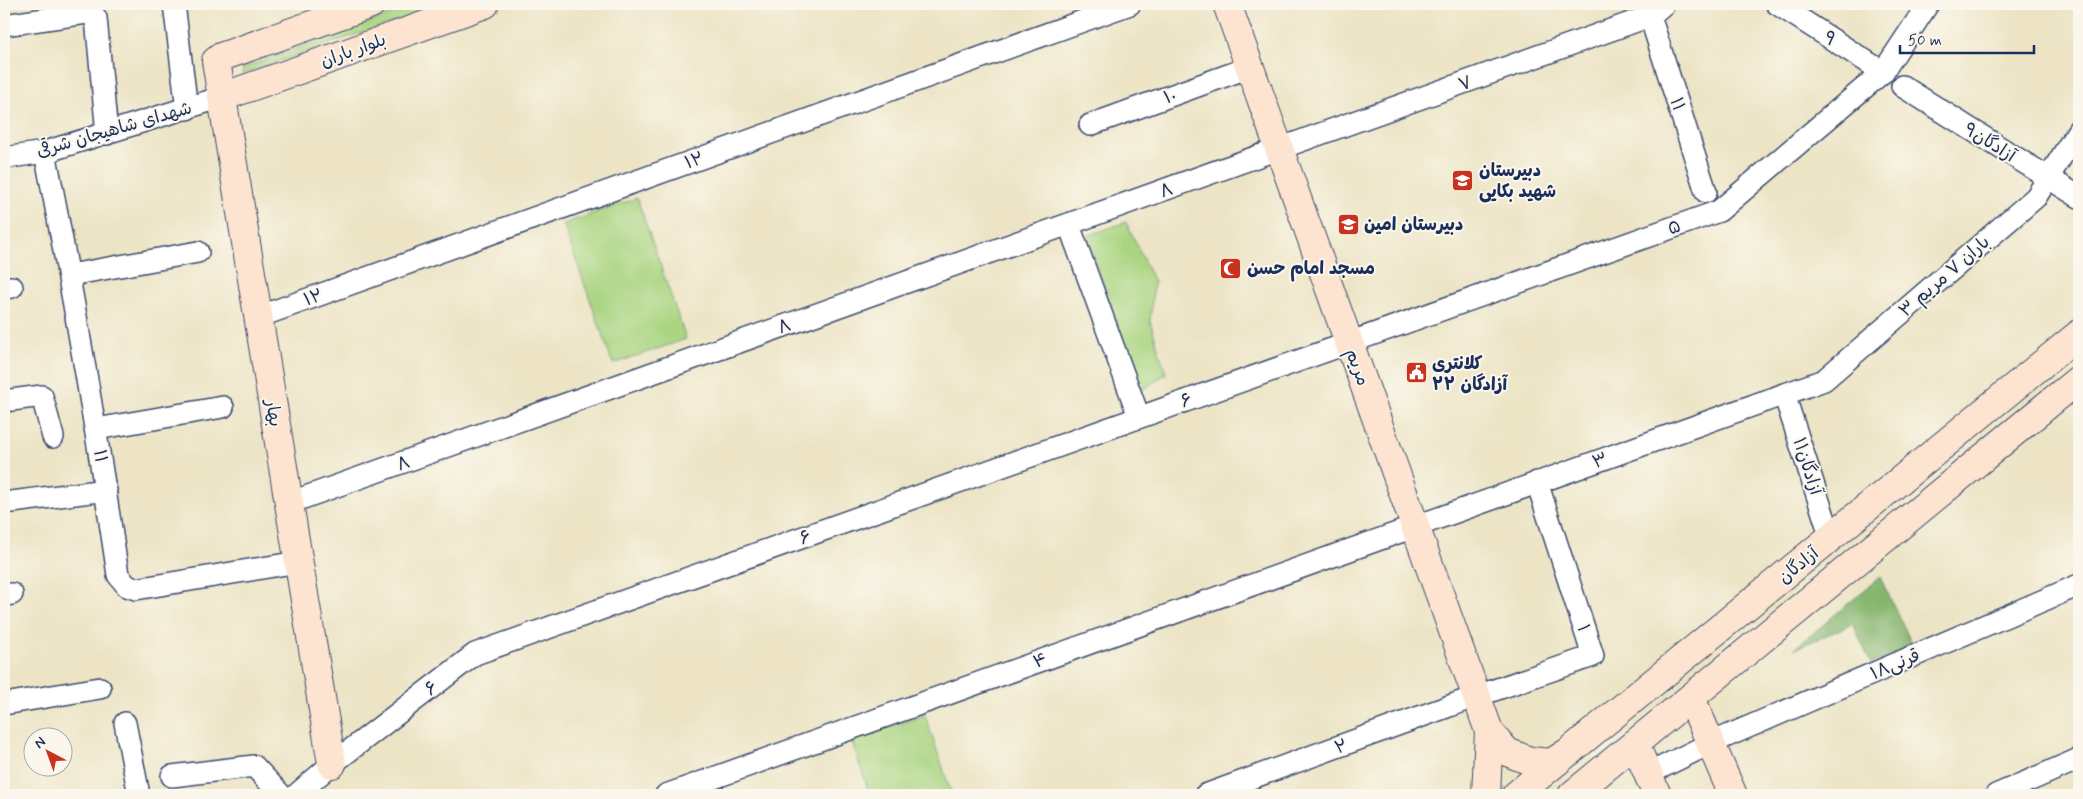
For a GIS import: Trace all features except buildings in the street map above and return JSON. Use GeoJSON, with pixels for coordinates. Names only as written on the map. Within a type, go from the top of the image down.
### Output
{"type":"FeatureCollection","features":[{"type":"Feature","properties":{"kind":"street"},"geometry":{"type":"LineString","coordinates":[[174,4],[187,108]]}},
{"type":"Feature","properties":{"kind":"street","name":"بهار"},"geometry":{"type":"LineString","coordinates":[[332,764],[216,62],[221,57],[371,4]]}},
{"type":"Feature","properties":{"kind":"street","name":"بلوار باران"},"geometry":{"type":"LineString","coordinates":[[222,97],[484,4]]}},
{"type":"Feature","properties":{"kind":"street","name":"۱۲"},"geometry":{"type":"LineString","coordinates":[[258,317],[1130,4]]}},
{"type":"Feature","properties":{"kind":"street","name":"مریم"},"geometry":{"type":"LineString","coordinates":[[1227,4],[1489,731]]}},
{"type":"Feature","properties":{"kind":"street","name":"۹"},"geometry":{"type":"LineString","coordinates":[[1776,4],[1883,72]]}},
{"type":"Feature","properties":{"kind":"street","name":"۵"},"geometry":{"type":"LineString","coordinates":[[1349,342],[1719,211],[1883,72],[1928,4]]}},
{"type":"Feature","properties":{"kind":"street","name":"۷"},"geometry":{"type":"LineString","coordinates":[[1280,149],[1657,10]]}},
{"type":"Feature","properties":{"kind":"street","name":"۱۱"},"geometry":{"type":"LineString","coordinates":[[1657,10],[1706,192]]}},
{"type":"Feature","properties":{"kind":"street"},"geometry":{"type":"LineString","coordinates":[[4,25],[87,13],[96,18],[107,134]]}},
{"type":"Feature","properties":{"kind":"street","name":"۱۰"},"geometry":{"type":"LineString","coordinates":[[1090,125],[1250,67]]}},
{"type":"Feature","properties":{"kind":"street","name":"آزادگان۹"},"geometry":{"type":"LineString","coordinates":[[1902,86],[2079,197]]}},
{"type":"Feature","properties":{"kind":"street","name":"شهدای شاهیجان شرقی"},"geometry":{"type":"LineString","coordinates":[[4,158],[44,152],[222,97]]}},
{"type":"Feature","properties":{"kind":"street","name":"باران ۷ مریم ۳"},"geometry":{"type":"LineString","coordinates":[[1784,394],[1824,380],[2036,197],[2079,129]]}},
{"type":"Feature","properties":{"kind":"street","name":"۸"},"geometry":{"type":"LineString","coordinates":[[289,503],[1280,149]]}},
{"type":"Feature","properties":{"kind":"street","name":"۱۱"},"geometry":{"type":"LineString","coordinates":[[44,152],[70,275],[106,490],[118,575],[127,586],[136,589],[298,562]]}},
{"type":"Feature","properties":{"kind":"street"},"geometry":{"type":"LineString","coordinates":[[1069,225],[1139,417]]}},
{"type":"Feature","properties":{"kind":"street"},"geometry":{"type":"LineString","coordinates":[[70,275],[198,252]]}},
{"type":"Feature","properties":{"kind":"street","name":"آزادگان"},"geometry":{"type":"LineString","coordinates":[[1516,795],[2079,334]]}},
{"type":"Feature","properties":{"kind":"street","name":"۶"},"geometry":{"type":"LineString","coordinates":[[296,795],[332,764],[475,654],[1349,342]]}},
{"type":"Feature","properties":{"kind":"street","name":"آزادگان"},"geometry":{"type":"LineString","coordinates":[[1572,795],[2079,379]]}},
{"type":"Feature","properties":{"kind":"street","name":"۳"},"geometry":{"type":"LineString","coordinates":[[1415,526],[1784,394]]}},
{"type":"Feature","properties":{"kind":"street","name":"آزادگان۱۱"},"geometry":{"type":"LineString","coordinates":[[1784,394],[1831,538]]}},
{"type":"Feature","properties":{"kind":"street"},"geometry":{"type":"LineString","coordinates":[[4,401],[42,396],[53,436]]}},
{"type":"Feature","properties":{"kind":"street"},"geometry":{"type":"LineString","coordinates":[[96,429],[223,407]]}},
{"type":"Feature","properties":{"kind":"street","name":"۱"},"geometry":{"type":"LineString","coordinates":[[1477,696],[1593,656],[1537,482]]}},
{"type":"Feature","properties":{"kind":"street"},"geometry":{"type":"LineString","coordinates":[[4,503],[106,490]]}},
{"type":"Feature","properties":{"kind":"street","name":"۴"},"geometry":{"type":"LineString","coordinates":[[666,795],[1415,526]]}},
{"type":"Feature","properties":{"kind":"street","name":"قرنی۱۸"},"geometry":{"type":"LineString","coordinates":[[1653,785],[1711,743],[2079,585]]}},
{"type":"Feature","properties":{"kind":"street"},"geometry":{"type":"LineString","coordinates":[[4,704],[100,688]]}},
{"type":"Feature","properties":{"kind":"street","name":"۲"},"geometry":{"type":"LineString","coordinates":[[1205,795],[1477,696]]}},
{"type":"Feature","properties":{"kind":"street"},"geometry":{"type":"LineString","coordinates":[[1691,698],[1733,795]]}},
{"type":"Feature","properties":{"kind":"street"},"geometry":{"type":"LineString","coordinates":[[125,723],[139,795]]}},
{"type":"Feature","properties":{"kind":"street"},"geometry":{"type":"LineString","coordinates":[[1489,731],[1507,752],[1530,761],[1551,763],[1570,751]]}},
{"type":"Feature","properties":{"kind":"street"},"geometry":{"type":"LineString","coordinates":[[1480,792],[1489,731]]}},
{"type":"Feature","properties":{"kind":"street"},"geometry":{"type":"LineString","coordinates":[[1635,744],[1653,785]]}},
{"type":"Feature","properties":{"kind":"street"},"geometry":{"type":"LineString","coordinates":[[1996,795],[2079,759]]}},
{"type":"Feature","properties":{"kind":"street"},"geometry":{"type":"LineString","coordinates":[[172,776],[254,766],[281,795]]}},
{"type":"Feature","properties":{"kind":"green space"},"geometry":{"type":"Polygon","coordinates":[[[419,4],[446,4],[242,74],[243,68],[419,4]]]}},
{"type":"Feature","properties":{"kind":"green space"},"geometry":{"type":"Polygon","coordinates":[[[637,198],[686,339],[613,364],[563,224],[637,198]]]}},
{"type":"Feature","properties":{"kind":"green space"},"geometry":{"type":"Polygon","coordinates":[[[1126,222],[1154,282],[1150,321],[1166,374],[1141,391],[1086,236],[1126,222]]]}},
{"type":"Feature","properties":{"kind":"green space"},"geometry":{"type":"Polygon","coordinates":[[[1880,577],[1913,646],[1871,664],[1853,624],[1794,649],[1880,577]]]}},
{"type":"Feature","properties":{"kind":"green space"},"geometry":{"type":"Polygon","coordinates":[[[925,715],[952,795],[870,795],[851,740],[925,715]]]}},
{"type":"Feature","properties":{"kind":"place","name":"دبیرستان شهید بکایی"},"geometry":{"type":"Point","coordinates":[1463,180]}},
{"type":"Feature","properties":{"kind":"place","name":"دبیرستان امین"},"geometry":{"type":"Point","coordinates":[1348,224]}},
{"type":"Feature","properties":{"kind":"place","name":"مسجد امام حسن"},"geometry":{"type":"Point","coordinates":[1231,268]}},
{"type":"Feature","properties":{"kind":"place","name":"کلانتری ۲۲ آزادگان"},"geometry":{"type":"Point","coordinates":[1416,373]}}]}
